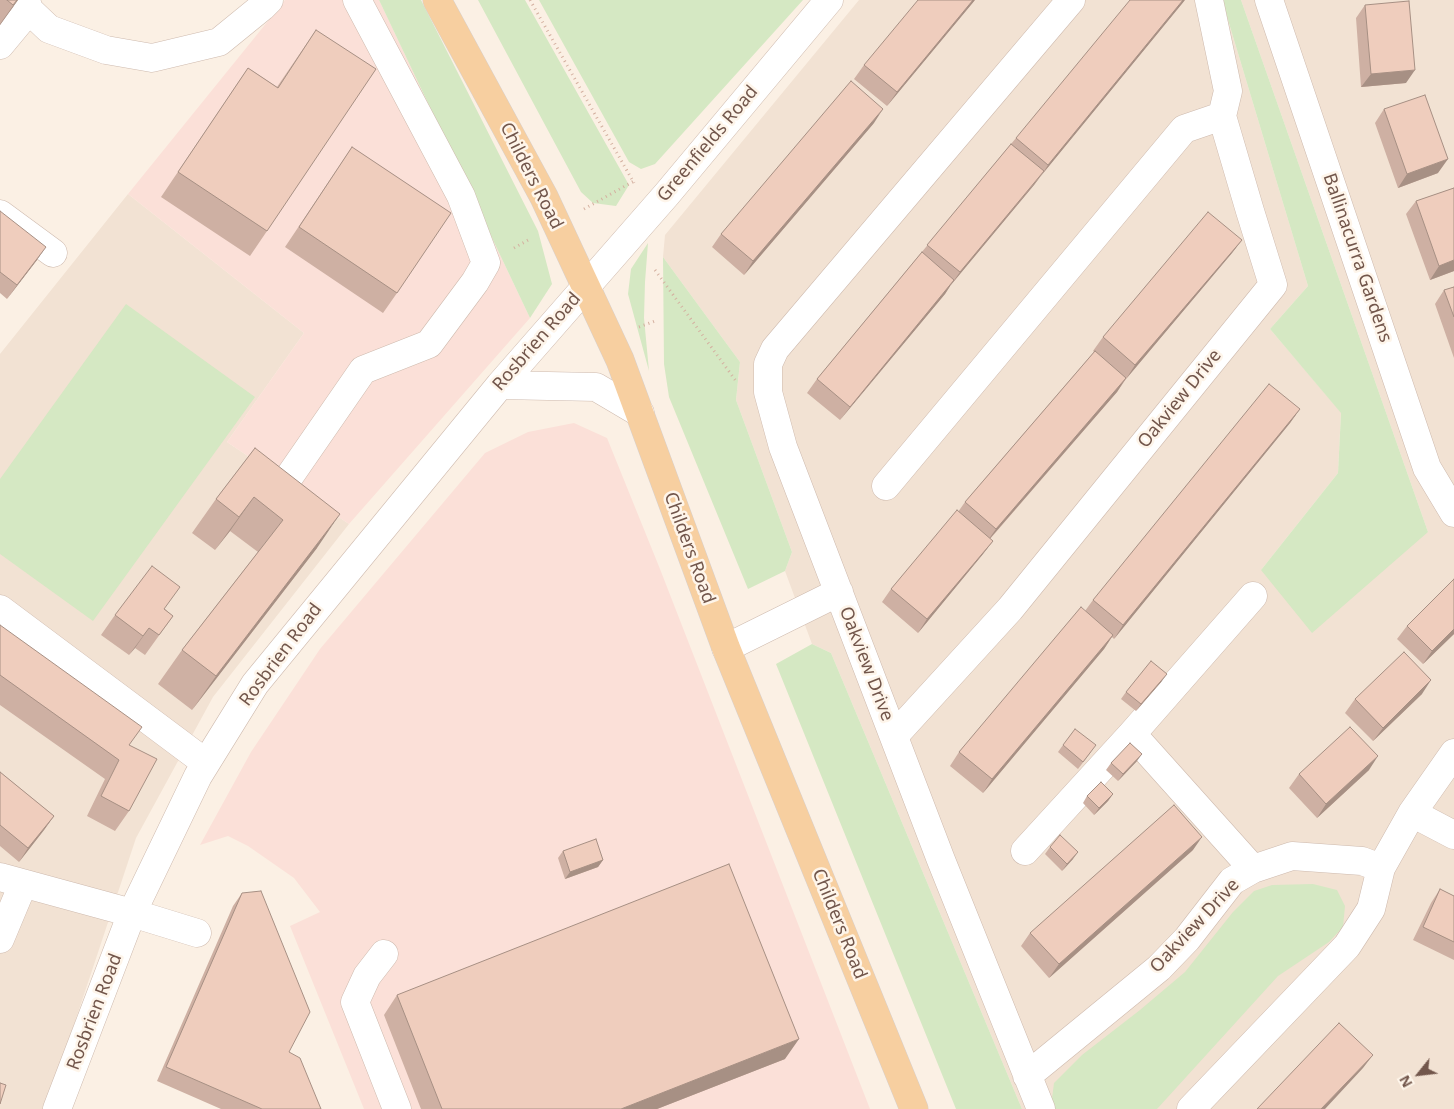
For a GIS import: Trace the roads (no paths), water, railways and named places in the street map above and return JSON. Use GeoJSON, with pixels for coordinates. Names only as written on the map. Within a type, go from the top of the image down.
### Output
{"type":"FeatureCollection","features":[{"type":"Feature","properties":{"kind":"main road","name":"Childers Road"},"geometry":{"type":"LineString","coordinates":[[437,0],[544,197],[620,360],[726,648],[914,1109]]}},
{"type":"Feature","properties":{"kind":"street"},"geometry":{"type":"LineString","coordinates":[[0,45],[28,5],[49,29],[106,50],[152,58],[219,42],[269,0]]}},
{"type":"Feature","properties":{"kind":"street"},"geometry":{"type":"LineString","coordinates":[[289,478],[363,370],[429,344],[475,282],[486,262],[461,196],[357,0]]}},
{"type":"Feature","properties":{"kind":"street","name":"Greenfields Road"},"geometry":{"type":"LineString","coordinates":[[586,287],[829,0]]}},
{"type":"Feature","properties":{"kind":"street","name":"Oakview Drive"},"geometry":{"type":"LineString","coordinates":[[1041,1109],[894,736],[783,447],[768,392],[768,364],[775,349],[1071,0]]}},
{"type":"Feature","properties":{"kind":"street","name":"Oakview Drive"},"geometry":{"type":"LineString","coordinates":[[894,736],[1010,609],[1273,285],[1222,116],[1228,91],[1209,0]]}},
{"type":"Feature","properties":{"kind":"street","name":"Ballinacurra Gardens"},"geometry":{"type":"LineString","coordinates":[[1269,0],[1427,468],[1454,513]]}},
{"type":"Feature","properties":{"kind":"street"},"geometry":{"type":"LineString","coordinates":[[886,486],[1184,129],[1222,116]]}},
{"type":"Feature","properties":{"kind":"street"},"geometry":{"type":"LineString","coordinates":[[0,214],[54,253]]}},
{"type":"Feature","properties":{"kind":"street","name":"Rosbrien Road"},"geometry":{"type":"LineString","coordinates":[[57,1109],[132,914],[198,776],[255,684],[500,385],[586,287]]}},
{"type":"Feature","properties":{"kind":"street"},"geometry":{"type":"LineString","coordinates":[[500,385],[596,387],[640,413]]}},
{"type":"Feature","properties":{"kind":"street","name":"Oakview Drive"},"geometry":{"type":"LineString","coordinates":[[726,648],[839,592]]}},
{"type":"Feature","properties":{"kind":"street"},"geometry":{"type":"LineString","coordinates":[[1025,851],[1132,734],[1253,596]]}},
{"type":"Feature","properties":{"kind":"street"},"geometry":{"type":"LineString","coordinates":[[0,609],[206,763]]}},
{"type":"Feature","properties":{"kind":"street"},"geometry":{"type":"LineString","coordinates":[[1132,734],[1253,869]]}},
{"type":"Feature","properties":{"kind":"street"},"geometry":{"type":"LineString","coordinates":[[1192,1109],[1347,946],[1372,909],[1381,868],[1412,813],[1454,753]]}},
{"type":"Feature","properties":{"kind":"street"},"geometry":{"type":"LineString","coordinates":[[1412,813],[1454,835]]}},
{"type":"Feature","properties":{"kind":"street","name":"Oakview Drive"},"geometry":{"type":"LineString","coordinates":[[1027,1076],[1159,968],[1187,939],[1232,881],[1253,869],[1292,856],[1362,861],[1381,868]]}},
{"type":"Feature","properties":{"kind":"street"},"geometry":{"type":"LineString","coordinates":[[0,938],[11,881],[197,934]]}},
{"type":"Feature","properties":{"kind":"street"},"geometry":{"type":"LineString","coordinates":[[384,954],[367,976],[355,1002],[397,1109]]}}]}
